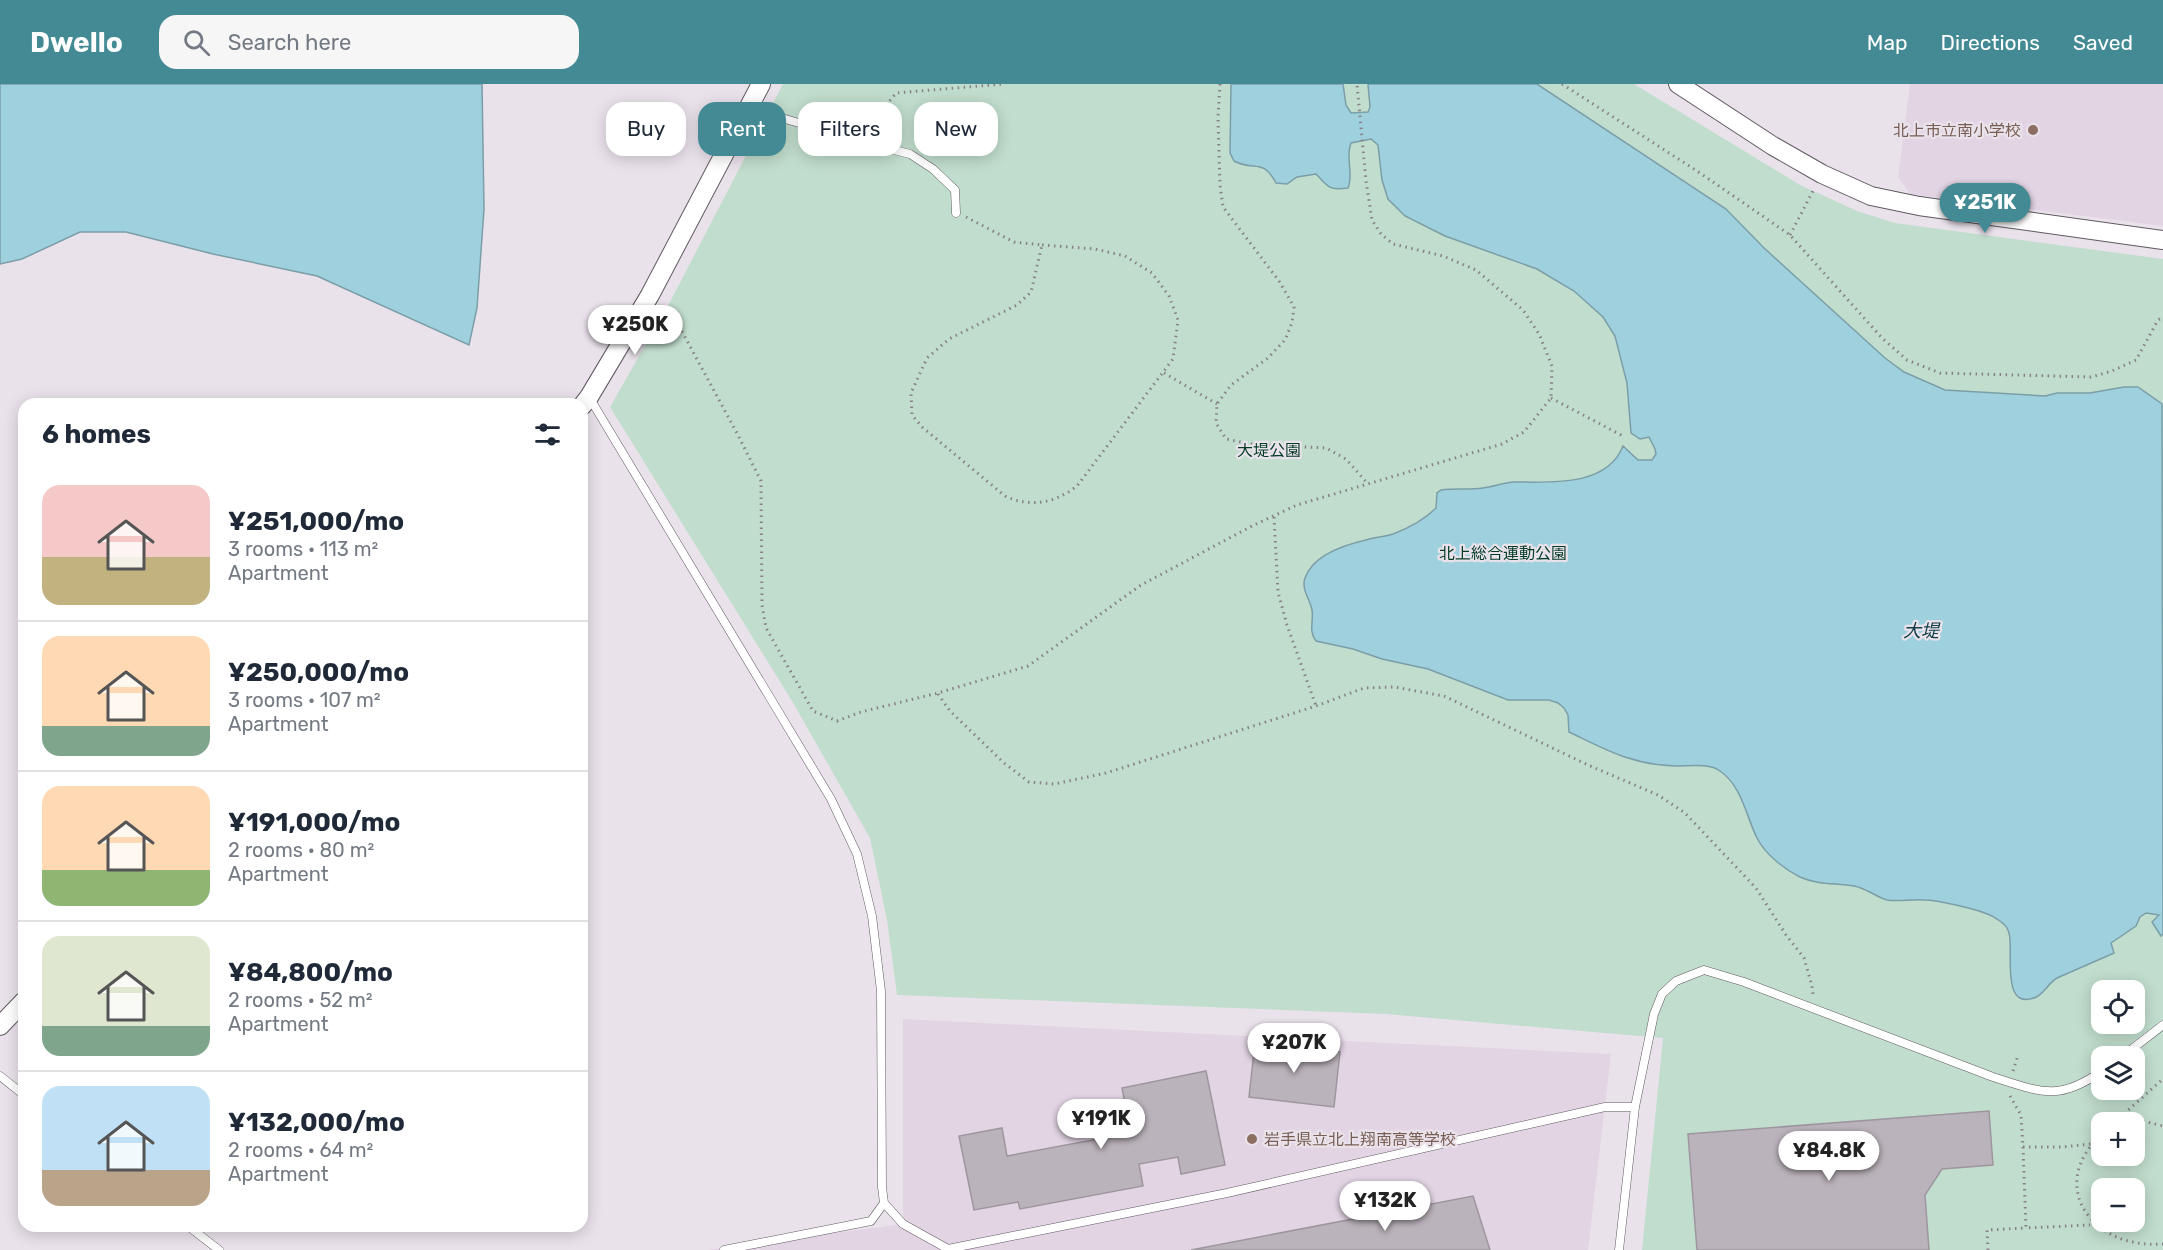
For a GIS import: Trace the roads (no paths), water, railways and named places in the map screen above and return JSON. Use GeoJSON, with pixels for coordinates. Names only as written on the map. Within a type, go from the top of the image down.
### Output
{"type":"FeatureCollection","features":[{"type":"Feature","properties":{"kind":"street"},"geometry":{"type":"LineString","coordinates":[[752,102],[761,84]]}},
{"type":"Feature","properties":{"kind":"street"},"geometry":{"type":"LineString","coordinates":[[1678,84],[1773,146],[1822,174],[1871,196],[1919,207],[2163,240]]}},
{"type":"Feature","properties":{"kind":"street"},"geometry":{"type":"LineString","coordinates":[[588,399],[650,295],[723,156]]}},
{"type":"Feature","properties":{"kind":"street"},"geometry":{"type":"LineString","coordinates":[[0,1026],[18,1007]]}},
{"type":"Feature","properties":{"kind":"lane"},"geometry":{"type":"LineString","coordinates":[[786,119],[910,154],[933,169],[955,190],[956,213]]}},
{"type":"Feature","properties":{"kind":"lane"},"geometry":{"type":"LineString","coordinates":[[588,405],[831,800],[857,854],[872,916],[881,991],[881,1152],[884,1203],[903,1224],[948,1249],[1227,1193],[1605,1107],[1635,1107]]}},
{"type":"Feature","properties":{"kind":"lane"},"geometry":{"type":"LineString","coordinates":[[1620,1250],[1635,1107],[1654,1014],[1662,994],[1676,981],[1704,970],[1744,982],[2032,1089],[2050,1092],[2068,1090],[2091,1077]]}},
{"type":"Feature","properties":{"kind":"lane"},"geometry":{"type":"LineString","coordinates":[[2136,1046],[2163,1025]]}},
{"type":"Feature","properties":{"kind":"lane"},"geometry":{"type":"LineString","coordinates":[[0,1077],[18,1090]]}},
{"type":"Feature","properties":{"kind":"lane"},"geometry":{"type":"LineString","coordinates":[[724,1250],[871,1221],[884,1203]]}},
{"type":"Feature","properties":{"kind":"lane"},"geometry":{"type":"LineString","coordinates":[[196,1232],[219,1250]]}},
{"type":"Feature","properties":{"kind":"water"},"geometry":{"type":"Polygon","coordinates":[[[0,84],[482,84],[484,209],[477,308],[469,345],[317,276],[213,254],[126,232],[80,232],[22,259],[0,264],[0,84]]]}},
{"type":"Feature","properties":{"kind":"water","name":"大堤"},"geometry":{"type":"Polygon","coordinates":[[[1231,84],[1343,84],[1346,105],[1351,113],[1368,112],[1370,107],[1368,84],[1537,84],[1726,209],[1764,248],[1885,358],[1904,372],[1945,390],[2045,396],[2057,393],[2090,393],[2138,387],[2162,404],[2163,934],[2161,936],[2152,922],[2159,915],[2146,913],[2140,917],[2136,926],[2111,943],[2114,953],[2057,978],[2037,997],[2023,999],[2016,995],[2012,987],[2009,933],[2001,922],[1990,915],[1957,905],[1930,900],[1887,900],[1858,887],[1820,883],[1800,877],[1781,865],[1765,850],[1757,838],[1734,785],[1716,768],[1660,765],[1633,760],[1569,732],[1568,715],[1558,703],[1549,700],[1508,700],[1428,669],[1316,641],[1312,630],[1312,610],[1304,586],[1309,570],[1322,557],[1339,548],[1393,534],[1416,523],[1436,508],[1437,493],[1441,490],[1483,488],[1511,482],[1576,479],[1604,469],[1615,459],[1623,446],[1638,460],[1652,460],[1656,454],[1649,437],[1640,439],[1631,433],[1627,383],[1615,336],[1603,317],[1574,291],[1537,269],[1445,236],[1405,216],[1388,199],[1382,180],[1378,145],[1371,139],[1351,143],[1348,188],[1332,188],[1316,174],[1297,177],[1287,184],[1276,183],[1266,170],[1234,161],[1230,153],[1231,84]]]}},
{"type":"Feature","properties":{"kind":"place","name":"北上市立南小学校"},"geometry":{"type":"Point","coordinates":[2033,130]}},
{"type":"Feature","properties":{"kind":"place","name":"岩手県立北上翔南高等学校"},"geometry":{"type":"Point","coordinates":[1252,1139]}},
{"type":"Feature","properties":{"kind":"park label","name":"大堤公園"},"geometry":{"type":"Point","coordinates":[1269,450]}},
{"type":"Feature","properties":{"kind":"park label","name":"北上総合運動公園"},"geometry":{"type":"Point","coordinates":[1503,553]}}]}
